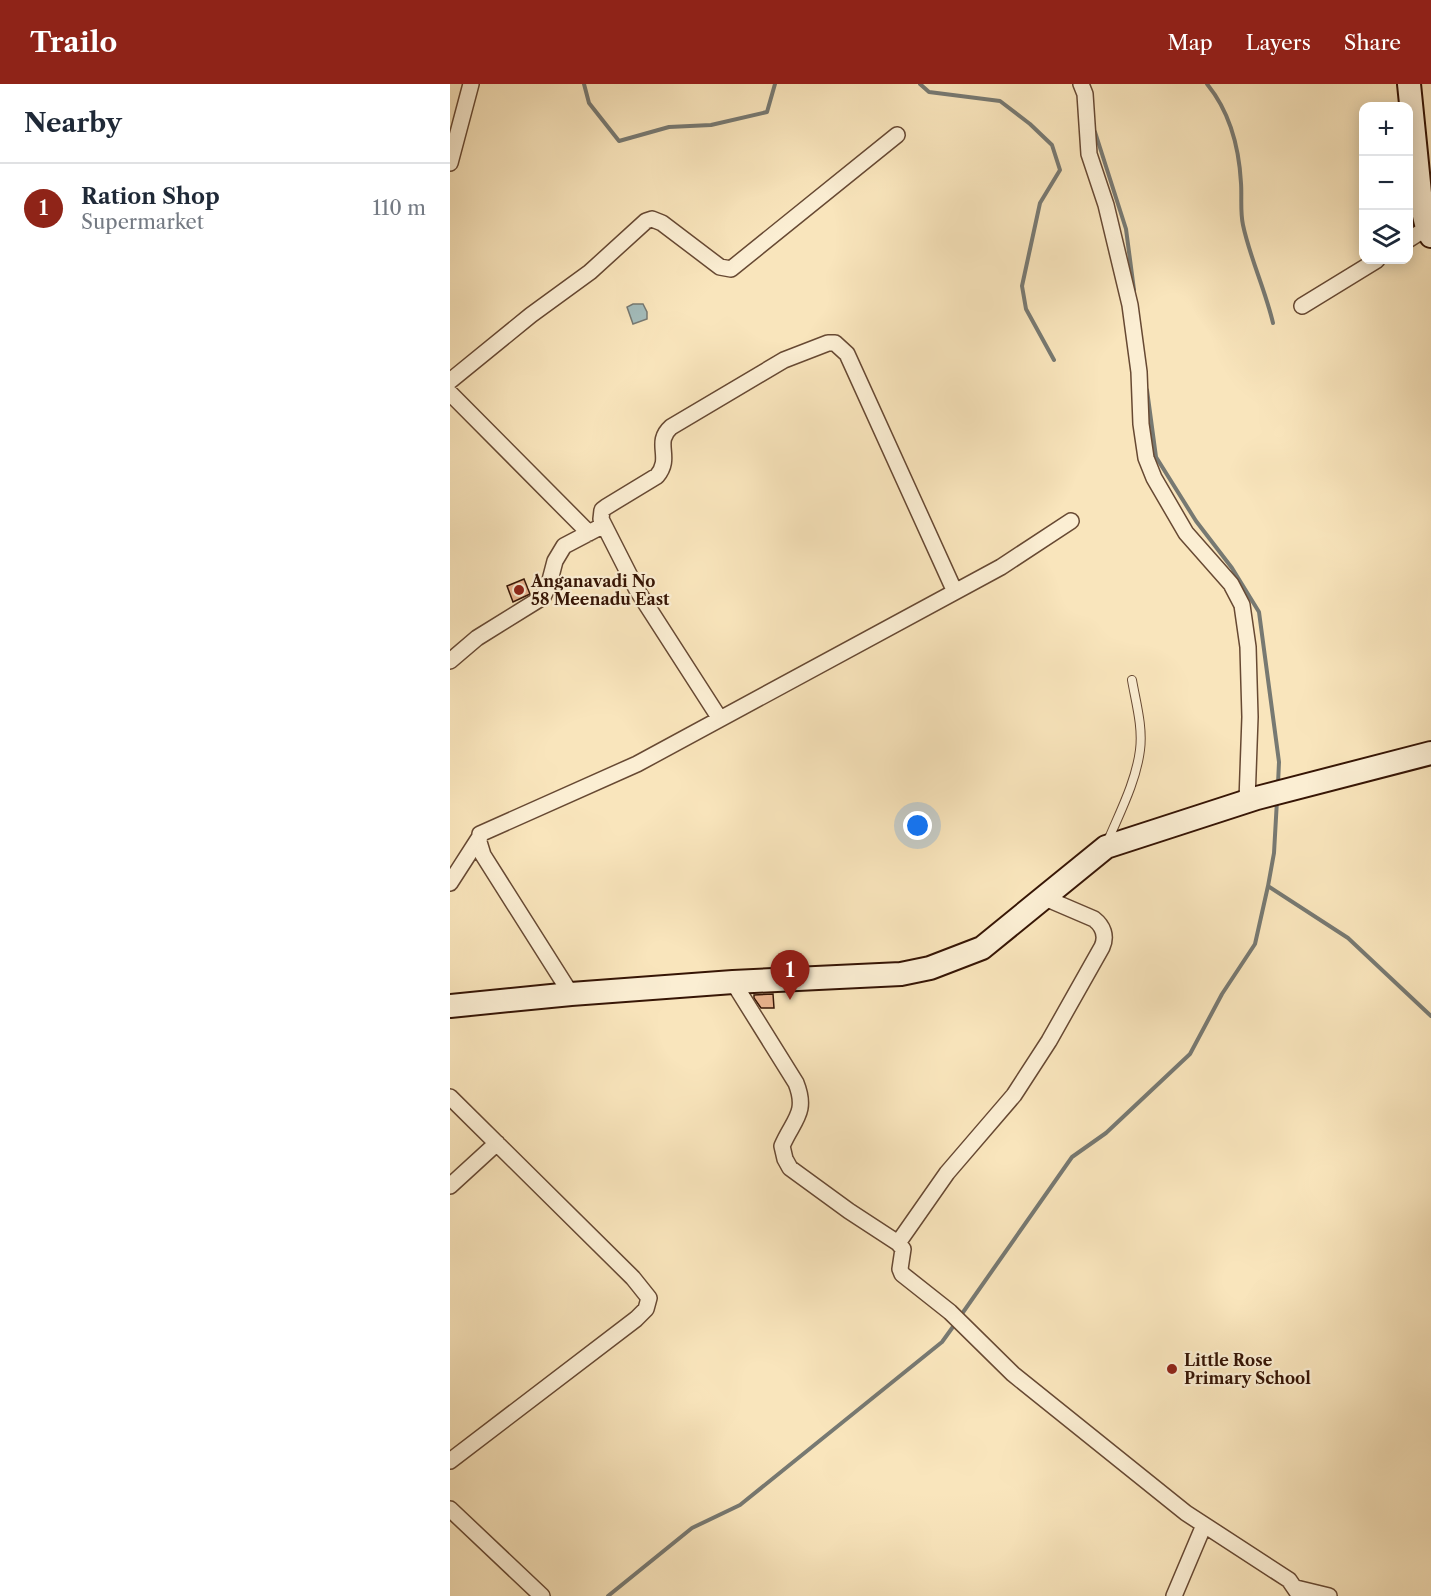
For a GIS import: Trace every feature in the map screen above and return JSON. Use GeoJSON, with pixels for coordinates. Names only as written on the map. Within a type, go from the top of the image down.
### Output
{"type":"FeatureCollection","features":[{"type":"Feature","properties":{"kind":"street"},"geometry":{"type":"LineString","coordinates":[[450,163],[471,84]]}},
{"type":"Feature","properties":{"kind":"street"},"geometry":{"type":"LineString","coordinates":[[1081,84],[1085,94],[1089,154],[1106,205],[1130,305],[1139,372],[1140,424],[1146,458],[1154,478],[1186,532],[1231,584],[1242,605],[1248,647],[1252,799]]}},
{"type":"Feature","properties":{"kind":"street"},"geometry":{"type":"LineString","coordinates":[[1409,84],[1426,199],[1422,235]]}},
{"type":"Feature","properties":{"kind":"street"},"geometry":{"type":"LineString","coordinates":[[450,381],[531,315],[590,272],[646,221],[651,219],[662,223],[720,267],[730,269],[897,135]]}},
{"type":"Feature","properties":{"kind":"street"},"geometry":{"type":"LineString","coordinates":[[1302,306],[1370,264]]}},
{"type":"Feature","properties":{"kind":"street"},"geometry":{"type":"LineString","coordinates":[[720,719],[637,590],[601,519],[602,510],[657,476],[665,460],[663,440],[670,427],[784,360],[828,343],[835,343],[848,354],[955,592]]}},
{"type":"Feature","properties":{"kind":"street"},"geometry":{"type":"LineString","coordinates":[[450,393],[589,533]]}},
{"type":"Feature","properties":{"kind":"street"},"geometry":{"type":"LineString","coordinates":[[450,883],[485,830],[637,764],[1001,567],[1071,521]]}},
{"type":"Feature","properties":{"kind":"street"},"geometry":{"type":"LineString","coordinates":[[450,661],[477,638],[543,597],[555,561],[564,546],[604,525]]}},
{"type":"Feature","properties":{"kind":"street"},"geometry":{"type":"LineString","coordinates":[[450,1005],[733,982],[901,974],[930,968],[982,948],[1106,847],[1252,799],[1431,753]]}},
{"type":"Feature","properties":{"kind":"street"},"geometry":{"type":"LineString","coordinates":[[479,838],[483,855],[571,994]]}},
{"type":"Feature","properties":{"kind":"street"},"geometry":{"type":"LineString","coordinates":[[898,1243],[947,1173],[1014,1095],[1049,1041],[1102,947],[1104,936],[1099,923],[1045,898]]}},
{"type":"Feature","properties":{"kind":"street"},"geometry":{"type":"LineString","coordinates":[[733,982],[796,1083],[801,1099],[800,1114],[782,1146],[789,1166],[849,1211],[898,1243],[903,1249],[900,1269],[902,1274],[950,1312],[1013,1374],[1186,1513],[1281,1574],[1298,1592],[1329,1596]]}},
{"type":"Feature","properties":{"kind":"street"},"geometry":{"type":"LineString","coordinates":[[450,1097],[633,1278],[650,1298],[649,1304],[636,1319],[450,1461]]}},
{"type":"Feature","properties":{"kind":"street"},"geometry":{"type":"LineString","coordinates":[[450,1186],[497,1143]]}},
{"type":"Feature","properties":{"kind":"street"},"geometry":{"type":"LineString","coordinates":[[450,1509],[542,1596]]}},
{"type":"Feature","properties":{"kind":"street"},"geometry":{"type":"LineString","coordinates":[[1174,1596],[1204,1525]]}},
{"type":"Feature","properties":{"kind":"lane"},"geometry":{"type":"LineString","coordinates":[[1106,847],[1130,785],[1140,749],[1140,724],[1132,680]]}},
{"type":"Feature","properties":{"kind":"water"},"geometry":{"type":"Polygon","coordinates":[[[633,304],[643,304],[647,312],[647,319],[633,324],[627,307],[633,304]]]}},
{"type":"Feature","properties":{"kind":"building","name":"Anganavadi No 58 Meenadu East"},"geometry":{"type":"Polygon","coordinates":[[[524,579],[530,594],[513,602],[507,586],[524,579]]]}},
{"type":"Feature","properties":{"kind":"building"},"geometry":{"type":"Polygon","coordinates":[[[773,994],[774,1008],[761,1008],[754,998],[754,995],[773,994]]]}},
{"type":"Feature","properties":{"kind":"waterway"},"geometry":{"type":"LineString","coordinates":[[584,84],[589,103],[619,141],[669,127],[711,125],[767,112],[775,84]]}},
{"type":"Feature","properties":{"kind":"waterway"},"geometry":{"type":"LineString","coordinates":[[920,84],[929,92],[1000,101],[1030,124],[1052,145],[1060,170],[1040,203],[1022,286],[1026,309],[1054,360]]}},
{"type":"Feature","properties":{"kind":"waterway"},"geometry":{"type":"LineString","coordinates":[[1207,84],[1222,106],[1232,130],[1240,170],[1243,225],[1273,323]]}},
{"type":"Feature","properties":{"kind":"waterway"},"geometry":{"type":"LineString","coordinates":[[1095,132],[1126,229],[1134,290]]}},
{"type":"Feature","properties":{"kind":"waterway"},"geometry":{"type":"LineString","coordinates":[[1147,390],[1156,457],[1196,521],[1232,568],[1259,612],[1279,762],[1278,784]]}},
{"type":"Feature","properties":{"kind":"waterway"},"geometry":{"type":"LineString","coordinates":[[1277,800],[1274,853],[1268,886],[1348,938],[1431,1016]]}},
{"type":"Feature","properties":{"kind":"waterway"},"geometry":{"type":"LineString","coordinates":[[959,1318],[1072,1157],[1106,1133],[1190,1054],[1222,994],[1255,944],[1268,886]]}},
{"type":"Feature","properties":{"kind":"waterway"},"geometry":{"type":"LineString","coordinates":[[608,1596],[692,1528],[740,1505],[942,1342],[955,1324]]}},
{"type":"Feature","properties":{"kind":"place","name":"Anganavadi No 58 Meenadu East"},"geometry":{"type":"Point","coordinates":[519,590]}},
{"type":"Feature","properties":{"kind":"place","name":"Ration Shop"},"geometry":{"type":"Point","coordinates":[790,1000]}},
{"type":"Feature","properties":{"kind":"place","name":"Little Rose Primary School"},"geometry":{"type":"Point","coordinates":[1172,1369]}}]}
